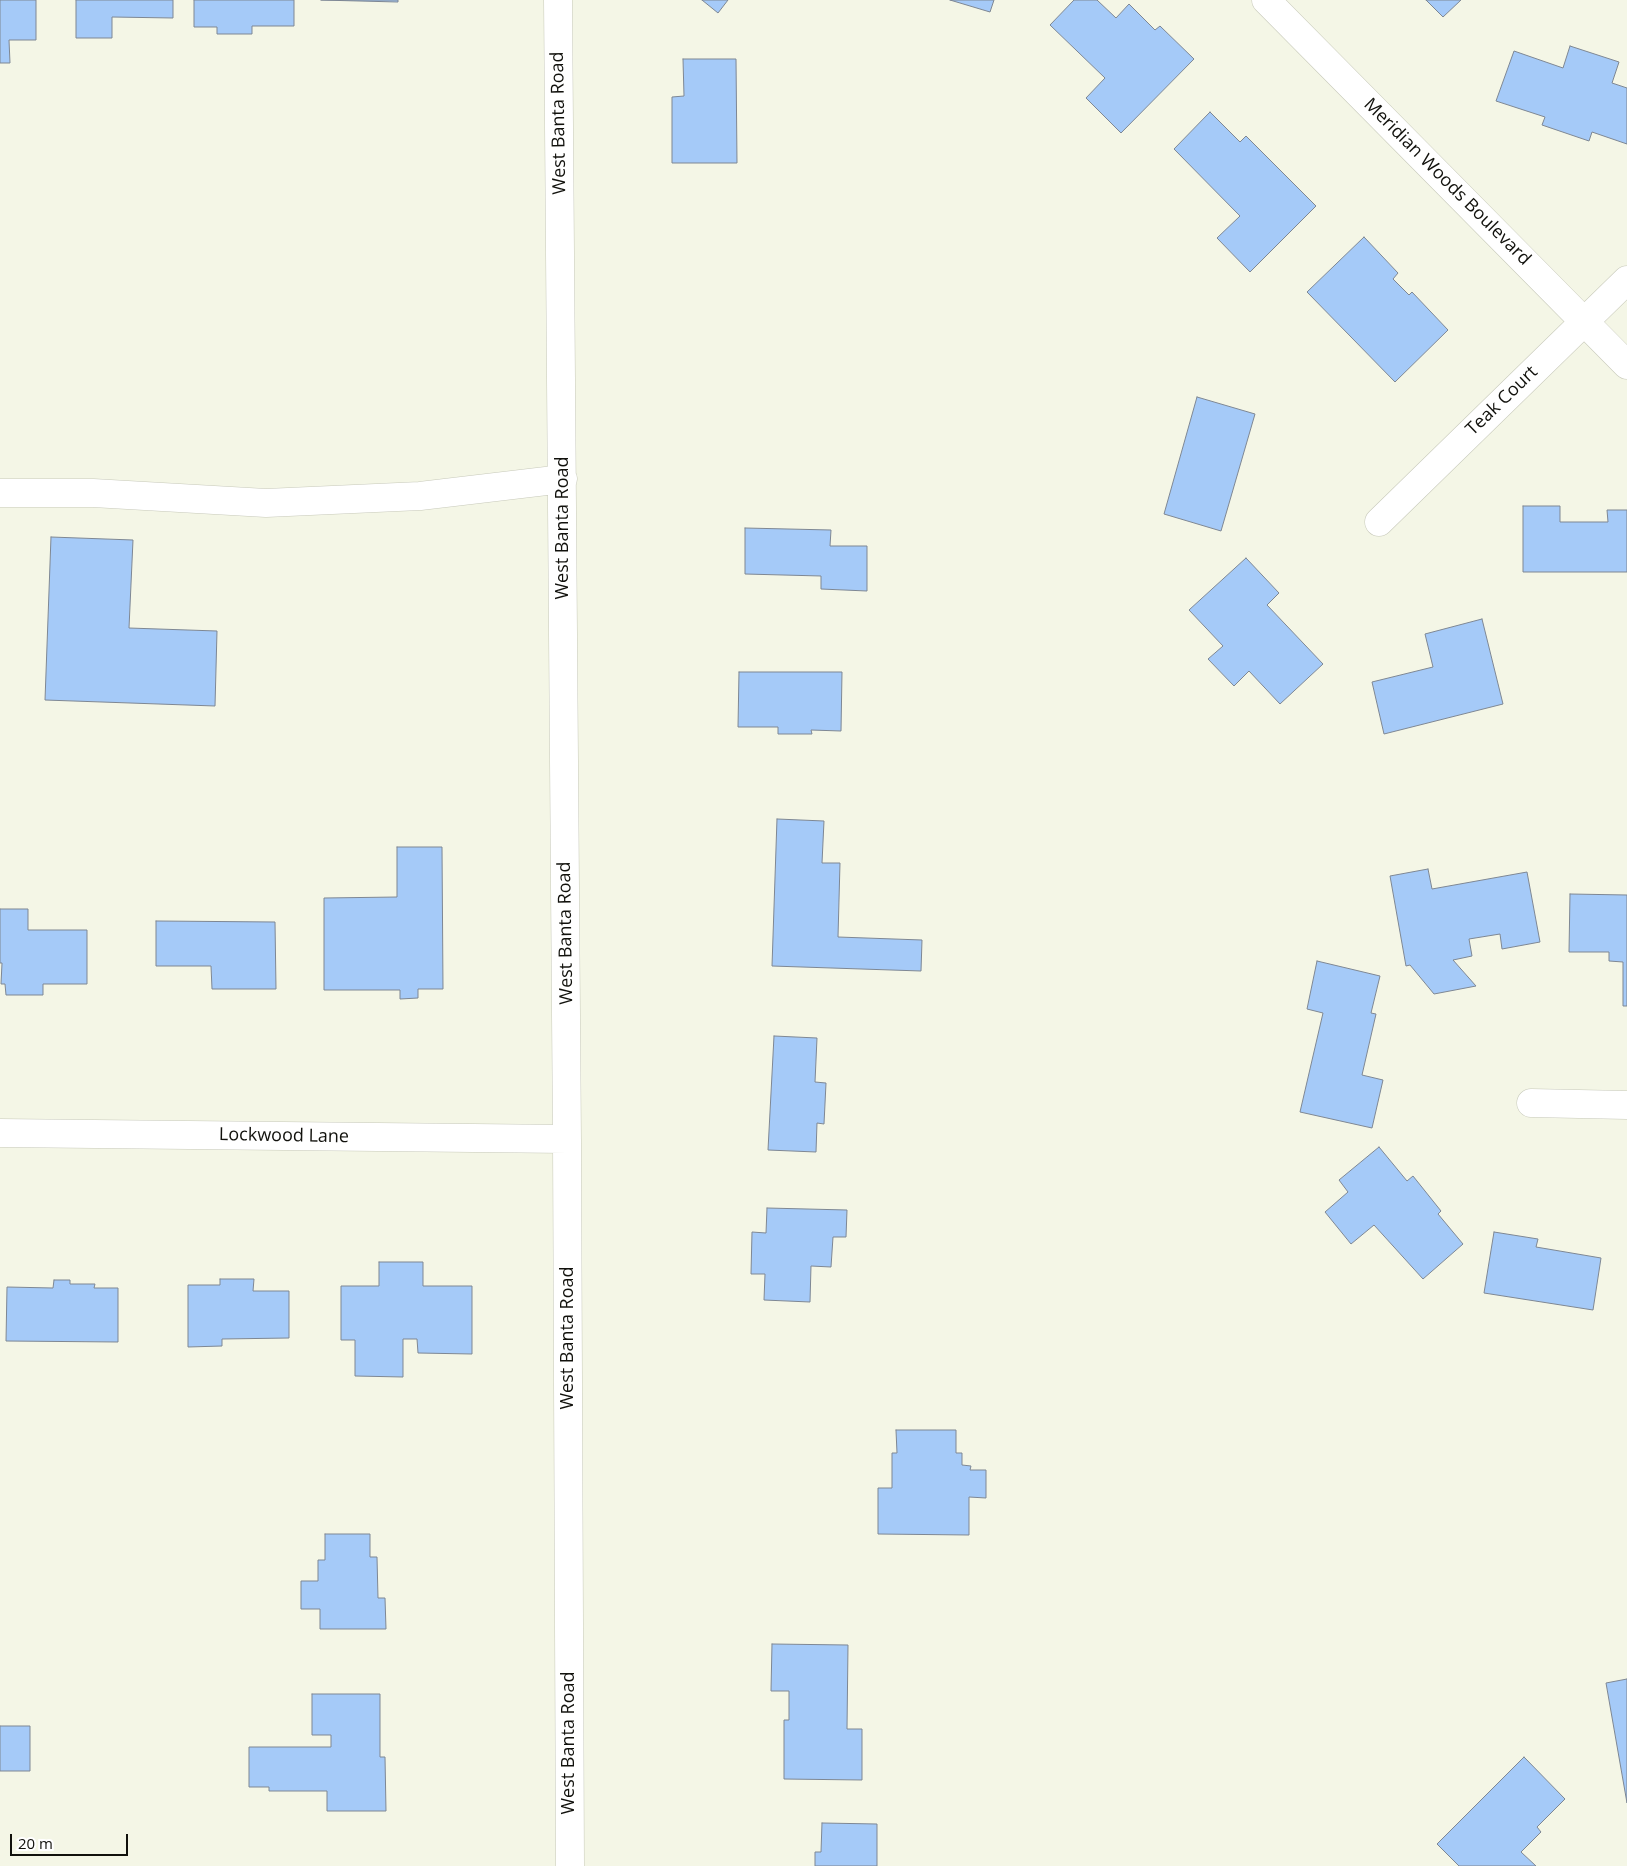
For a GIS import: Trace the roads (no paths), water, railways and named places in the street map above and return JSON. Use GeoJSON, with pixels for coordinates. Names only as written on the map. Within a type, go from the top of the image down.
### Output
{"type":"FeatureCollection","features":[{"type":"Feature","properties":{"kind":"street","name":"West Banta Road"},"geometry":{"type":"LineString","coordinates":[[558,0],[567,1139],[570,1866]]}},
{"type":"Feature","properties":{"kind":"street","name":"Meridian Woods Boulevard"},"geometry":{"type":"LineString","coordinates":[[1266,0],[1627,365]]}},
{"type":"Feature","properties":{"kind":"street","name":"Teak Court"},"geometry":{"type":"LineString","coordinates":[[1379,522],[1627,280]]}},
{"type":"Feature","properties":{"kind":"street"},"geometry":{"type":"LineString","coordinates":[[0,493],[93,493],[266,503],[420,496],[562,479]]}},
{"type":"Feature","properties":{"kind":"street"},"geometry":{"type":"LineString","coordinates":[[1531,1103],[1627,1105]]}},
{"type":"Feature","properties":{"kind":"street","name":"Lockwood Lane"},"geometry":{"type":"LineString","coordinates":[[0,1133],[567,1139]]}}]}
